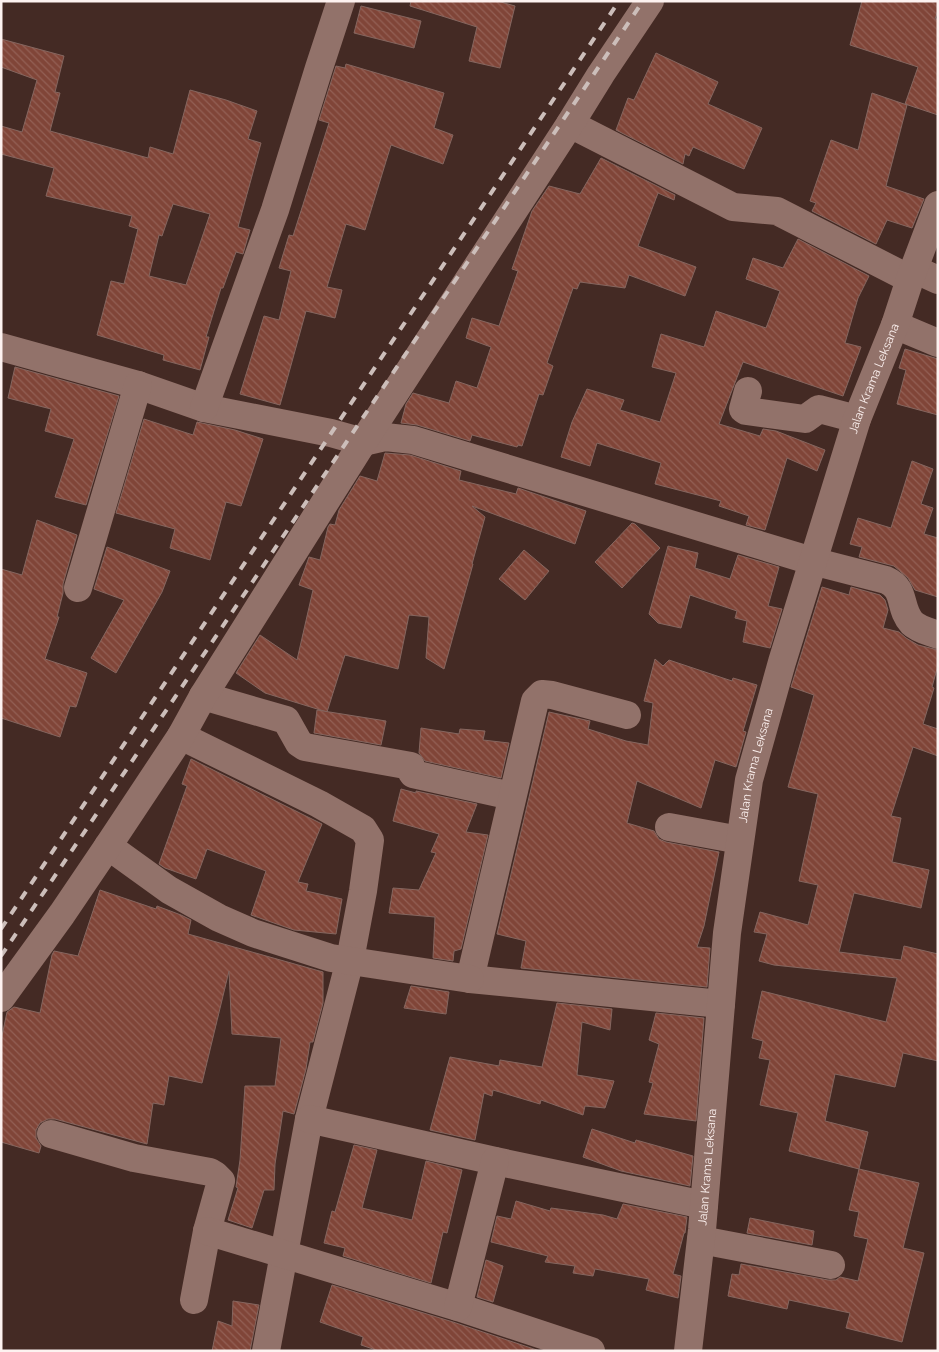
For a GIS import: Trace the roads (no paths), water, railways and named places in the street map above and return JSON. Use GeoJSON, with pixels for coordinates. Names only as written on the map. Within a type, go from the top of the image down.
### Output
{"type":"FeatureCollection","features":[{"type":"Feature","properties":{"kind":"street"},"geometry":{"type":"LineString","coordinates":[[204,408],[275,210],[318,68],[341,1]]}},
{"type":"Feature","properties":{"kind":"street"},"geometry":{"type":"LineString","coordinates":[[1,998],[62,914],[180,736],[203,696],[363,442],[650,1]]}},
{"type":"Feature","properties":{"kind":"street"},"geometry":{"type":"LineString","coordinates":[[570,124],[733,207],[775,210],[912,274],[938,280]]}},
{"type":"Feature","properties":{"kind":"street","name":"Jalan Krama Leksana"},"geometry":{"type":"LineString","coordinates":[[688,1351],[701,1240],[727,933],[749,780],[812,562],[857,419],[895,325],[938,205]]}},
{"type":"Feature","properties":{"kind":"street"},"geometry":{"type":"LineString","coordinates":[[895,325],[938,343]]}},
{"type":"Feature","properties":{"kind":"street"},"geometry":{"type":"LineString","coordinates":[[1,347],[138,385],[204,408],[331,433],[363,442],[385,437],[413,440],[812,562],[886,580],[895,584],[899,590],[904,612],[914,625],[938,636]]}},
{"type":"Feature","properties":{"kind":"street"},"geometry":{"type":"LineString","coordinates":[[78,588],[138,385]]}},
{"type":"Feature","properties":{"kind":"street"},"geometry":{"type":"LineString","coordinates":[[748,391],[744,405],[746,411],[805,419],[816,410],[823,409],[857,419]]}},
{"type":"Feature","properties":{"kind":"street"},"geometry":{"type":"LineString","coordinates":[[470,979],[535,701],[542,694],[552,695],[627,715]]}},
{"type":"Feature","properties":{"kind":"street"},"geometry":{"type":"LineString","coordinates":[[203,696],[286,720],[299,743],[306,747],[411,766],[413,774],[512,796]]}},
{"type":"Feature","properties":{"kind":"street"},"geometry":{"type":"LineString","coordinates":[[180,736],[319,804],[363,829],[370,840],[350,960],[309,1119],[266,1351]]}},
{"type":"Feature","properties":{"kind":"street"},"geometry":{"type":"LineString","coordinates":[[669,827],[740,840]]}},
{"type":"Feature","properties":{"kind":"street"},"geometry":{"type":"LineString","coordinates":[[108,846],[169,890],[219,918],[253,933],[331,958],[470,979],[721,1004]]}},
{"type":"Feature","properties":{"kind":"street"},"geometry":{"type":"LineString","coordinates":[[309,1119],[494,1161],[704,1205]]}},
{"type":"Feature","properties":{"kind":"street"},"geometry":{"type":"LineString","coordinates":[[51,1134],[134,1158],[215,1175],[220,1181],[207,1232],[194,1300]]}},
{"type":"Feature","properties":{"kind":"street"},"geometry":{"type":"LineString","coordinates":[[458,1307],[494,1161]]}},
{"type":"Feature","properties":{"kind":"street"},"geometry":{"type":"LineString","coordinates":[[207,1232],[458,1307],[591,1351]]}},
{"type":"Feature","properties":{"kind":"street"},"geometry":{"type":"LineString","coordinates":[[701,1240],[831,1265]]}},
{"type":"Feature","properties":{"kind":"railway"},"geometry":{"type":"LineString","coordinates":[[1,929],[619,1]]}},
{"type":"Feature","properties":{"kind":"railway"},"geometry":{"type":"LineString","coordinates":[[1,956],[643,1]]}}]}
